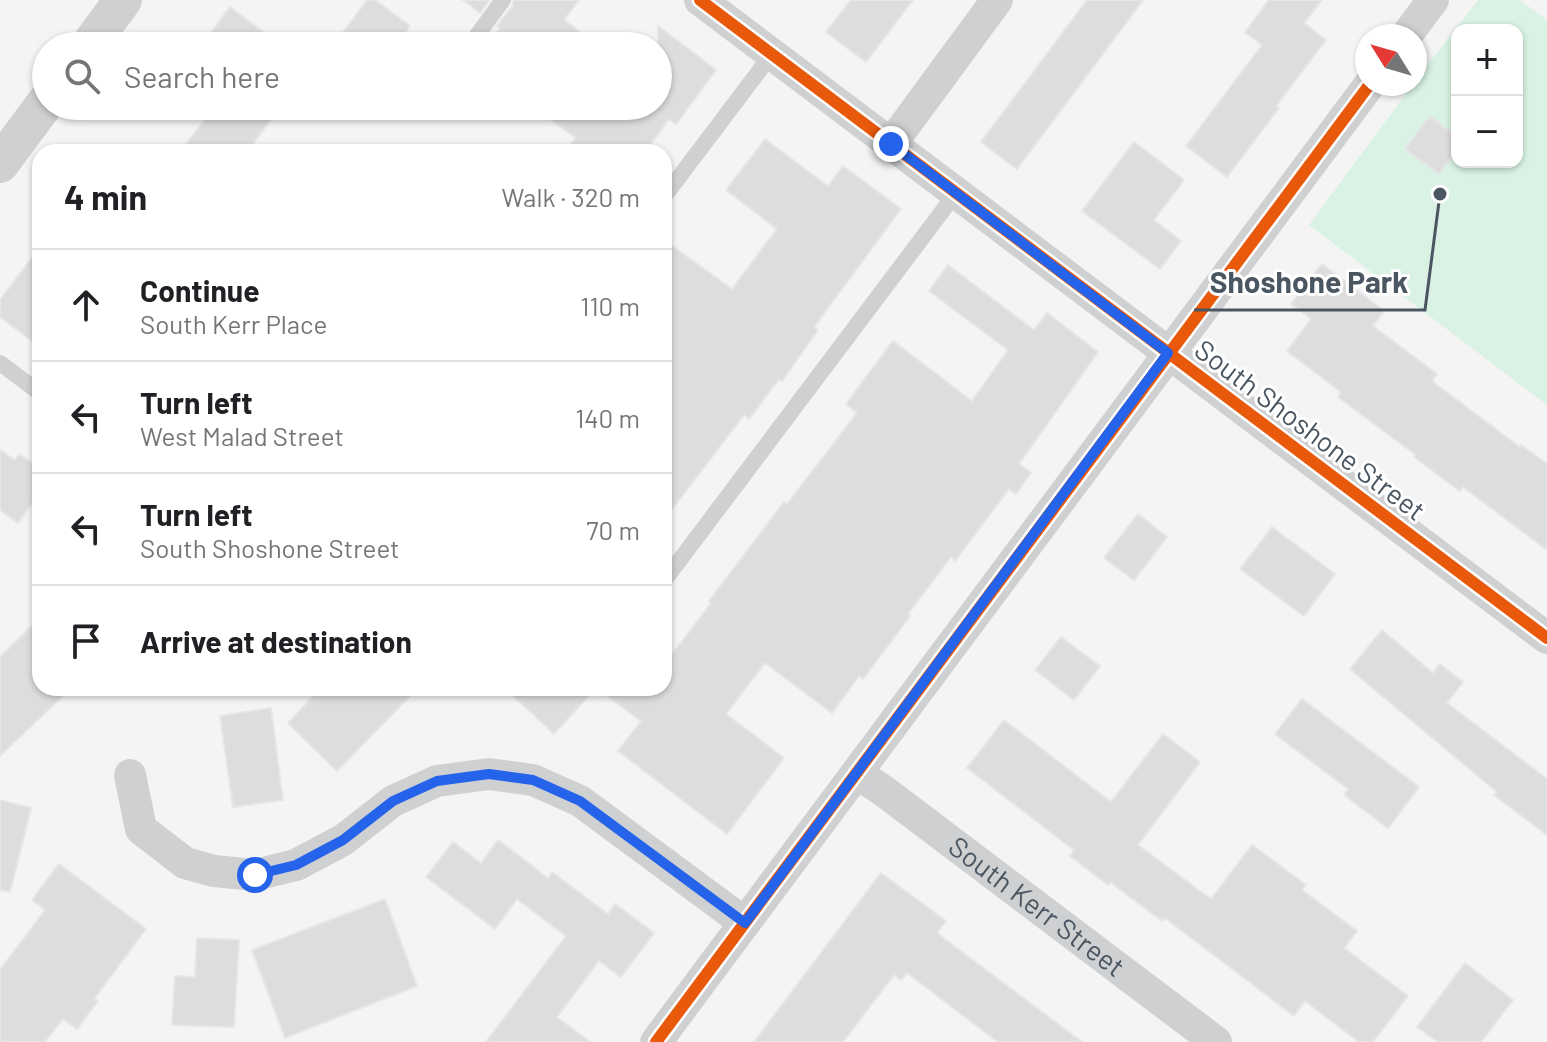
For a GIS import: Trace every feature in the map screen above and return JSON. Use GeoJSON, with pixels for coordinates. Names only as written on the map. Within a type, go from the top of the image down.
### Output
{"type":"FeatureCollection","features":[{"type":"Feature","properties":{"kind":"street"},"geometry":{"type":"LineString","coordinates":[[99,32],[123,0]]}},
{"type":"Feature","properties":{"kind":"street","name":"South Shoshone Street"},"geometry":{"type":"LineString","coordinates":[[700,0],[1547,638]]}},
{"type":"Feature","properties":{"kind":"street"},"geometry":{"type":"LineString","coordinates":[[891,144],[997,0]]}},
{"type":"Feature","properties":{"kind":"street"},"geometry":{"type":"LineString","coordinates":[[1415,24],[1433,0]]}},
{"type":"Feature","properties":{"kind":"street"},"geometry":{"type":"LineString","coordinates":[[656,1042],[1361,96]]}},
{"type":"Feature","properties":{"kind":"street"},"geometry":{"type":"LineString","coordinates":[[0,164],[33,120]]}},
{"type":"Feature","properties":{"kind":"street","name":"South Kerr Street"},"geometry":{"type":"LineString","coordinates":[[857,773],[1216,1042]]}},
{"type":"Feature","properties":{"kind":"street"},"geometry":{"type":"LineString","coordinates":[[130,775],[141,829],[185,863],[214,871],[255,875],[296,865],[343,840],[393,801],[437,781],[489,774],[533,780],[580,801],[745,923]]}},
{"type":"Feature","properties":{"kind":"lane"},"geometry":{"type":"LineString","coordinates":[[479,32],[503,0]]}},
{"type":"Feature","properties":{"kind":"lane"},"geometry":{"type":"LineString","coordinates":[[672,186],[772,54]]}},
{"type":"Feature","properties":{"kind":"lane"},"geometry":{"type":"LineString","coordinates":[[672,570],[956,193]]}},
{"type":"Feature","properties":{"kind":"lane"},"geometry":{"type":"LineString","coordinates":[[0,363],[32,387]]}},
{"type":"Feature","properties":{"kind":"green space"},"geometry":{"type":"Polygon","coordinates":[[[1478,0],[1520,0],[1547,20],[1547,405],[1309,225],[1404,96],[1427,96],[1427,66],[1451,35],[1451,168],[1523,168],[1523,24],[1459,24],[1478,0]]]}},
{"type":"Feature","properties":{"kind":"building"},"geometry":{"type":"Polygon","coordinates":[[[367,0],[375,0],[410,26],[406,32],[343,32],[367,0]]]}},
{"type":"Feature","properties":{"kind":"building"},"geometry":{"type":"Polygon","coordinates":[[[463,0],[489,0],[480,13],[463,0]]]}},
{"type":"Feature","properties":{"kind":"building"},"geometry":{"type":"Polygon","coordinates":[[[514,0],[579,0],[564,20],[580,32],[497,32],[500,28],[497,26],[514,0]]]}},
{"type":"Feature","properties":{"kind":"building"},"geometry":{"type":"Polygon","coordinates":[[[851,0],[913,0],[866,62],[826,32],[851,0]]]}},
{"type":"Feature","properties":{"kind":"building"},"geometry":{"type":"Polygon","coordinates":[[[1087,0],[1143,0],[1017,169],[981,142],[1087,0]]]}},
{"type":"Feature","properties":{"kind":"building"},"geometry":{"type":"Polygon","coordinates":[[[1269,0],[1322,0],[1304,23],[1326,40],[1227,177],[1186,146],[1262,45],[1245,32],[1269,0]]]}},
{"type":"Feature","properties":{"kind":"building"},"geometry":{"type":"Polygon","coordinates":[[[230,7],[263,32],[211,32],[230,7]]]}},
{"type":"Feature","properties":{"kind":"building"},"geometry":{"type":"Polygon","coordinates":[[[672,37],[716,70],[676,124],[670,120],[672,37]]]}},
{"type":"Feature","properties":{"kind":"building"},"geometry":{"type":"Polygon","coordinates":[[[1430,116],[1451,132],[1451,159],[1439,174],[1405,149],[1430,116]]]}},
{"type":"Feature","properties":{"kind":"building"},"geometry":{"type":"Polygon","coordinates":[[[204,120],[271,120],[253,144],[186,144],[204,120]]]}},
{"type":"Feature","properties":{"kind":"building"},"geometry":{"type":"Polygon","coordinates":[[[551,120],[668,120],[651,144],[571,144],[576,138],[551,120]]]}},
{"type":"Feature","properties":{"kind":"building"},"geometry":{"type":"Polygon","coordinates":[[[765,139],[828,186],[843,166],[901,209],[814,327],[818,330],[782,381],[779,379],[749,419],[744,415],[672,510],[672,246],[732,289],[777,229],[726,190],[765,139]]]}},
{"type":"Feature","properties":{"kind":"building"},"geometry":{"type":"Polygon","coordinates":[[[1134,142],[1184,180],[1154,220],[1181,241],[1160,269],[1082,211],[1134,142]]]}},
{"type":"Feature","properties":{"kind":"building"},"geometry":{"type":"Polygon","coordinates":[[[32,258],[32,341],[0,317],[0,300],[32,258]]]}},
{"type":"Feature","properties":{"kind":"building"},"geometry":{"type":"Polygon","coordinates":[[[1322,264],[1384,311],[1373,326],[1437,374],[1432,381],[1547,464],[1547,550],[1463,487],[1460,491],[1414,457],[1416,455],[1338,397],[1341,392],[1287,351],[1311,319],[1291,304],[1322,264]]]}},
{"type":"Feature","properties":{"kind":"building"},"geometry":{"type":"Polygon","coordinates":[[[948,265],[1034,330],[1047,313],[1098,352],[1019,464],[1031,473],[1016,494],[1009,489],[955,561],[951,557],[863,679],[859,676],[832,713],[765,663],[726,714],[784,758],[727,834],[618,751],[641,721],[608,696],[672,696],[672,654],[784,502],[787,504],[857,413],[846,404],[893,341],[972,401],[1008,350],[929,291],[948,265]]]}},
{"type":"Feature","properties":{"kind":"building"},"geometry":{"type":"Polygon","coordinates":[[[0,450],[15,460],[19,454],[32,463],[32,503],[18,523],[0,510],[0,450]]]}},
{"type":"Feature","properties":{"kind":"building"},"geometry":{"type":"Polygon","coordinates":[[[1138,514],[1167,537],[1134,580],[1104,558],[1138,514]]]}},
{"type":"Feature","properties":{"kind":"building"},"geometry":{"type":"Polygon","coordinates":[[[1272,527],[1335,574],[1304,616],[1240,569],[1272,527]]]}},
{"type":"Feature","properties":{"kind":"building"},"geometry":{"type":"Polygon","coordinates":[[[32,626],[32,696],[63,696],[0,756],[0,657],[32,626]]]}},
{"type":"Feature","properties":{"kind":"building"},"geometry":{"type":"Polygon","coordinates":[[[1382,630],[1433,673],[1440,664],[1463,682],[1447,703],[1547,779],[1547,835],[1494,795],[1497,792],[1350,669],[1382,630]]]}},
{"type":"Feature","properties":{"kind":"building"},"geometry":{"type":"Polygon","coordinates":[[[1061,637],[1100,666],[1074,700],[1035,670],[1061,637]]]}},
{"type":"Feature","properties":{"kind":"building"},"geometry":{"type":"Polygon","coordinates":[[[313,696],[410,696],[337,771],[288,723],[313,696]]]}},
{"type":"Feature","properties":{"kind":"building"},"geometry":{"type":"Polygon","coordinates":[[[514,696],[589,696],[554,734],[514,696]]]}},
{"type":"Feature","properties":{"kind":"building"},"geometry":{"type":"Polygon","coordinates":[[[1302,699],[1419,787],[1388,828],[1344,795],[1348,789],[1275,734],[1302,699]]]}},
{"type":"Feature","properties":{"kind":"building"},"geometry":{"type":"Polygon","coordinates":[[[271,708],[283,800],[233,807],[220,716],[271,708]]]}},
{"type":"Feature","properties":{"kind":"building"},"geometry":{"type":"Polygon","coordinates":[[[1004,720],[1111,802],[1163,734],[1200,762],[1138,845],[1211,899],[1252,845],[1306,885],[1302,890],[1357,931],[1344,948],[1408,996],[1373,1042],[1359,1042],[1305,1001],[1294,1016],[1165,918],[1162,921],[1110,882],[1108,885],[1070,856],[1074,850],[967,768],[1004,720]]]}},
{"type":"Feature","properties":{"kind":"building"},"geometry":{"type":"Polygon","coordinates":[[[0,800],[31,808],[10,892],[0,890],[0,800]]]}},
{"type":"Feature","properties":{"kind":"building"},"geometry":{"type":"Polygon","coordinates":[[[498,840],[548,878],[552,872],[608,914],[615,904],[654,933],[621,977],[599,961],[557,1017],[590,1042],[486,1042],[566,936],[517,899],[495,929],[426,877],[453,842],[481,863],[498,840]]]}},
{"type":"Feature","properties":{"kind":"building"},"geometry":{"type":"Polygon","coordinates":[[[59,864],[146,929],[94,999],[98,1001],[77,1029],[63,1019],[45,1042],[0,1042],[0,970],[45,910],[32,900],[59,864]]]}},
{"type":"Feature","properties":{"kind":"building"},"geometry":{"type":"Polygon","coordinates":[[[881,873],[946,921],[937,933],[1082,1042],[998,1042],[907,973],[901,980],[894,975],[843,1042],[754,1042],[881,873]]]}},
{"type":"Feature","properties":{"kind":"building"},"geometry":{"type":"Polygon","coordinates":[[[385,899],[417,986],[285,1038],[252,950],[385,899]]]}},
{"type":"Feature","properties":{"kind":"building"},"geometry":{"type":"Polygon","coordinates":[[[197,938],[239,940],[234,1027],[172,1025],[175,976],[195,977],[197,938]]]}},
{"type":"Feature","properties":{"kind":"building"},"geometry":{"type":"Polygon","coordinates":[[[1465,963],[1513,1000],[1481,1042],[1438,1042],[1417,1027],[1465,963]]]}},
{"type":"Feature","properties":{"kind":"cycle path"},"geometry":{"type":"LineString","coordinates":[[700,0],[1547,638]]}},
{"type":"Feature","properties":{"kind":"cycle path"},"geometry":{"type":"LineString","coordinates":[[656,1042],[1361,96]]}},
{"type":"Feature","properties":{"kind":"place","name":"Shoshone Park"},"geometry":{"type":"Point","coordinates":[1440,194]}},
{"type":"Feature","properties":{"kind":"route"},"geometry":{"type":"LineString","coordinates":[[255,875],[296,865],[343,840],[393,801],[437,781],[489,774],[533,780],[580,801],[745,923],[1168,353],[891,144]]}}]}
